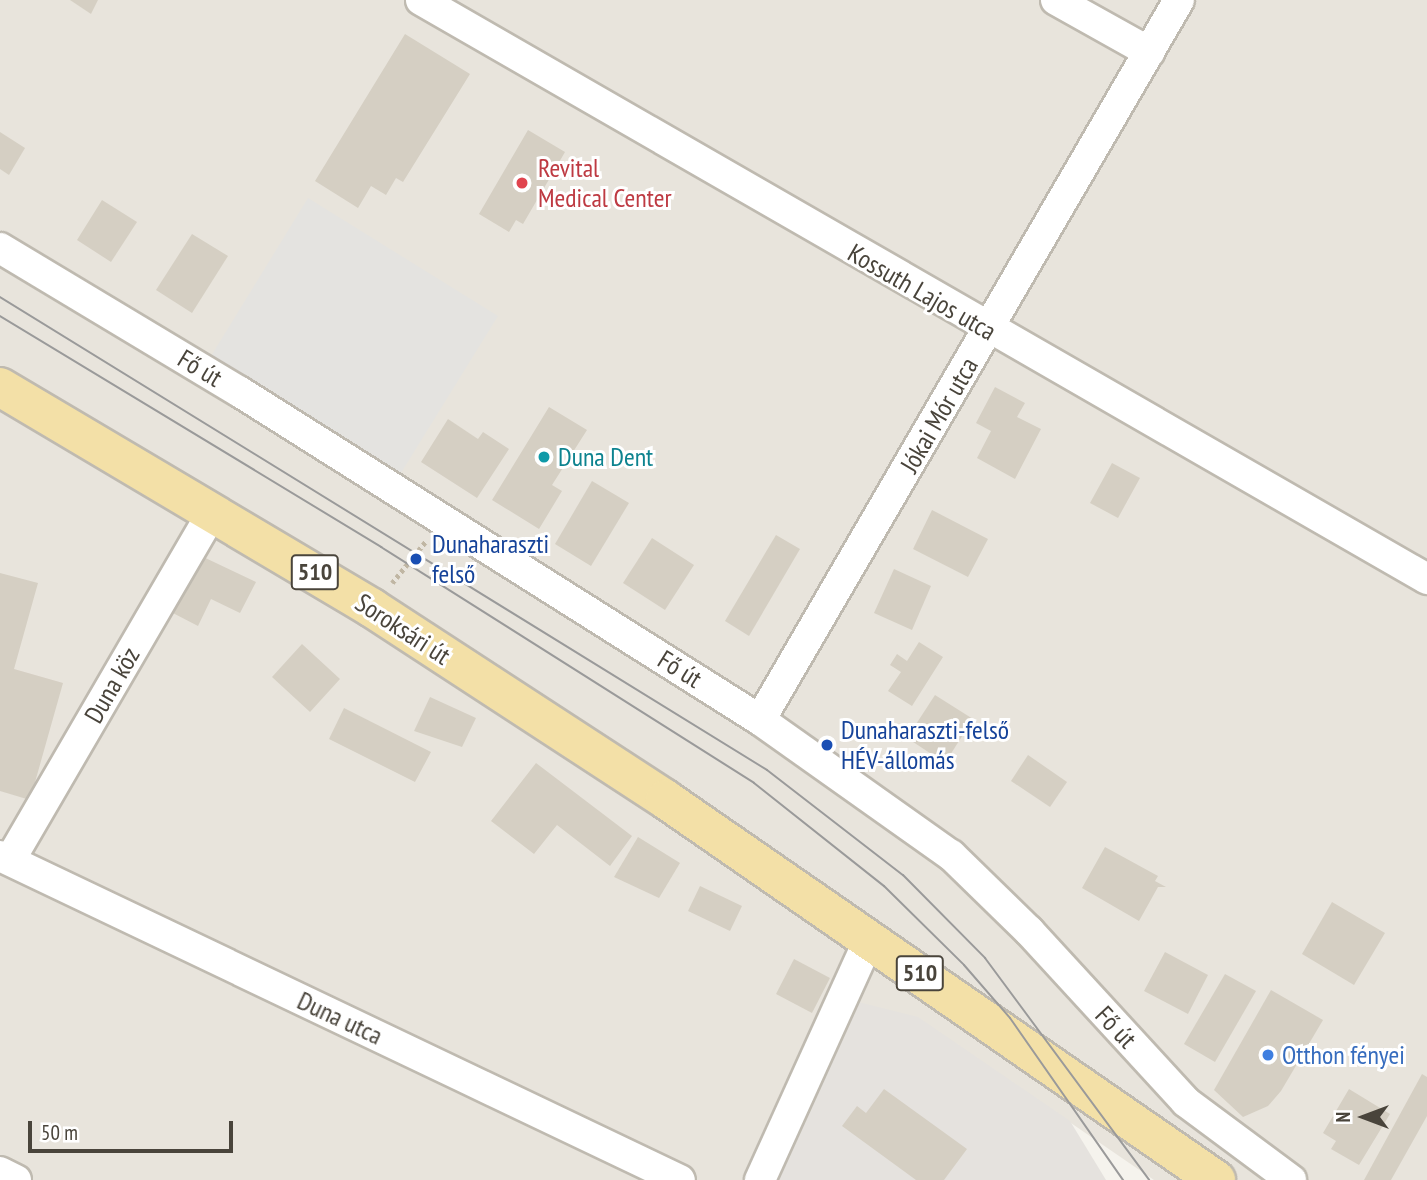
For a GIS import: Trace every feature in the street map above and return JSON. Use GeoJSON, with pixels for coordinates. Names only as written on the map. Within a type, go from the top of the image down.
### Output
{"type":"FeatureCollection","features":[{"type":"Feature","properties":{"kind":"main road","name":"Soroksári út"},"geometry":{"type":"LineString","coordinates":[[0,387],[214,510],[372,608],[620,773]]}},
{"type":"Feature","properties":{"kind":"main road","name":"510"},"geometry":{"type":"LineString","coordinates":[[620,773],[863,953],[936,1012],[1180,1180]]}},
{"type":"Feature","properties":{"kind":"main road","name":"510"},"geometry":{"type":"LineString","coordinates":[[620,773],[870,936],[1042,1065],[1216,1180]]}},
{"type":"Feature","properties":{"kind":"street","name":"Kossuth Lajos utca"},"geometry":{"type":"LineString","coordinates":[[421,0],[988,331],[1427,579]]}},
{"type":"Feature","properties":{"kind":"street"},"geometry":{"type":"LineString","coordinates":[[1056,0],[1149,52]]}},
{"type":"Feature","properties":{"kind":"street","name":"Jókai Mór utca"},"geometry":{"type":"LineString","coordinates":[[760,720],[1179,0]]}},
{"type":"Feature","properties":{"kind":"street","name":"Fő út"},"geometry":{"type":"LineString","coordinates":[[0,248],[443,519],[760,720],[951,855],[1029,931],[1186,1102],[1291,1180]]}},
{"type":"Feature","properties":{"kind":"street","name":"Duna köz"},"geometry":{"type":"LineString","coordinates":[[5,858],[214,510]]}},
{"type":"Feature","properties":{"kind":"street","name":"Duna utca"},"geometry":{"type":"LineString","coordinates":[[5,858],[680,1180]]}},
{"type":"Feature","properties":{"kind":"street"},"geometry":{"type":"LineString","coordinates":[[760,1180],[863,953]]}},
{"type":"Feature","properties":{"kind":"street"},"geometry":{"type":"LineString","coordinates":[[0,1172],[16,1180]]}},
{"type":"Feature","properties":{"kind":"path"},"geometry":{"type":"LineString","coordinates":[[372,608],[443,519]]}},
{"type":"Feature","properties":{"kind":"shaded area"},"geometry":{"type":"Polygon","coordinates":[[[0,0],[1427,0],[1427,1180],[1154,1180],[1033,1097],[769,1180],[0,1180],[0,0]]]}},
{"type":"Feature","properties":{"kind":"shaded area"},"geometry":{"type":"Polygon","coordinates":[[[308,198],[498,316],[401,473],[211,356],[308,198]]]}},
{"type":"Feature","properties":{"kind":"shaded area"},"geometry":{"type":"Polygon","coordinates":[[[850,1000],[918,1017],[1070,1121],[1106,1180],[769,1180],[850,1000]]]}},
{"type":"Feature","properties":{"kind":"building"},"geometry":{"type":"Polygon","coordinates":[[[70,0],[98,0],[91,14],[70,0]]]}},
{"type":"Feature","properties":{"kind":"building"},"geometry":{"type":"Polygon","coordinates":[[[405,34],[470,74],[403,182],[396,178],[386,195],[371,186],[358,208],[315,181],[405,34]]]}},
{"type":"Feature","properties":{"kind":"building","name":"Revital Medical Center"},"geometry":{"type":"Polygon","coordinates":[[[528,130],[565,152],[523,224],[516,220],[509,232],[479,214],[528,130]]]}},
{"type":"Feature","properties":{"kind":"building"},"geometry":{"type":"Polygon","coordinates":[[[0,132],[25,148],[9,175],[0,169],[0,132]]]}},
{"type":"Feature","properties":{"kind":"building"},"geometry":{"type":"Polygon","coordinates":[[[102,200],[137,222],[111,262],[77,240],[102,200]]]}},
{"type":"Feature","properties":{"kind":"building"},"geometry":{"type":"Polygon","coordinates":[[[192,234],[228,256],[192,313],[156,290],[192,234]]]}},
{"type":"Feature","properties":{"kind":"building"},"geometry":{"type":"Polygon","coordinates":[[[995,387],[1025,403],[1017,417],[1041,429],[1015,479],[977,458],[991,431],[976,423],[995,387]]]}},
{"type":"Feature","properties":{"kind":"building","name":"Duna Dent"},"geometry":{"type":"Polygon","coordinates":[[[549,407],[587,430],[552,485],[562,491],[539,529],[492,500],[549,407]]]}},
{"type":"Feature","properties":{"kind":"building"},"geometry":{"type":"Polygon","coordinates":[[[448,419],[478,439],[483,432],[509,449],[477,498],[421,462],[448,419]]]}},
{"type":"Feature","properties":{"kind":"building"},"geometry":{"type":"Polygon","coordinates":[[[1112,463],[1140,478],[1118,518],[1090,503],[1112,463]]]}},
{"type":"Feature","properties":{"kind":"building"},"geometry":{"type":"Polygon","coordinates":[[[592,481],[629,503],[591,566],[555,544],[592,481]]]}},
{"type":"Feature","properties":{"kind":"building"},"geometry":{"type":"Polygon","coordinates":[[[932,510],[988,539],[968,577],[913,549],[932,510]]]}},
{"type":"Feature","properties":{"kind":"building"},"geometry":{"type":"Polygon","coordinates":[[[776,535],[800,549],[749,636],[725,621],[776,535]]]}},
{"type":"Feature","properties":{"kind":"building"},"geometry":{"type":"Polygon","coordinates":[[[652,538],[694,565],[665,610],[623,583],[652,538]]]}},
{"type":"Feature","properties":{"kind":"building"},"geometry":{"type":"Polygon","coordinates":[[[197,554],[256,582],[240,613],[211,599],[198,626],[169,611],[197,554]]]}},
{"type":"Feature","properties":{"kind":"building"},"geometry":{"type":"Polygon","coordinates":[[[894,569],[931,586],[912,630],[874,613],[894,569]]]}},
{"type":"Feature","properties":{"kind":"building"},"geometry":{"type":"Polygon","coordinates":[[[0,573],[38,583],[14,669],[63,683],[30,800],[0,791],[0,573]]]}},
{"type":"Feature","properties":{"kind":"building"},"geometry":{"type":"Polygon","coordinates":[[[919,642],[943,657],[912,706],[888,691],[901,672],[890,665],[897,654],[907,661],[919,642]]]}},
{"type":"Feature","properties":{"kind":"building"},"geometry":{"type":"Polygon","coordinates":[[[302,644],[340,679],[310,712],[272,677],[302,644]]]}},
{"type":"Feature","properties":{"kind":"building"},"geometry":{"type":"Polygon","coordinates":[[[935,695],[973,719],[945,763],[907,738],[935,695]]]}},
{"type":"Feature","properties":{"kind":"building"},"geometry":{"type":"Polygon","coordinates":[[[430,697],[476,718],[462,747],[414,731],[430,697]]]}},
{"type":"Feature","properties":{"kind":"building"},"geometry":{"type":"Polygon","coordinates":[[[344,708],[431,752],[415,782],[329,739],[344,708]]]}},
{"type":"Feature","properties":{"kind":"building"},"geometry":{"type":"Polygon","coordinates":[[[1028,755],[1067,782],[1050,807],[1011,781],[1028,755]]]}},
{"type":"Feature","properties":{"kind":"building"},"geometry":{"type":"Polygon","coordinates":[[[536,763],[632,836],[610,866],[557,825],[534,854],[491,821],[536,763]]]}},
{"type":"Feature","properties":{"kind":"building"},"geometry":{"type":"Polygon","coordinates":[[[638,837],[680,863],[659,898],[614,877],[638,837]]]}},
{"type":"Feature","properties":{"kind":"building"},"geometry":{"type":"Polygon","coordinates":[[[1105,847],[1158,876],[1155,881],[1166,887],[1158,887],[1139,921],[1082,888],[1105,847]]]}},
{"type":"Feature","properties":{"kind":"building"},"geometry":{"type":"Polygon","coordinates":[[[700,886],[742,906],[730,931],[688,911],[700,886]]]}},
{"type":"Feature","properties":{"kind":"building"},"geometry":{"type":"Polygon","coordinates":[[[1332,902],[1385,933],[1354,985],[1302,954],[1332,902]]]}},
{"type":"Feature","properties":{"kind":"building"},"geometry":{"type":"Polygon","coordinates":[[[1165,952],[1208,975],[1188,1014],[1144,991],[1165,952]]]}},
{"type":"Feature","properties":{"kind":"building"},"geometry":{"type":"Polygon","coordinates":[[[794,959],[830,978],[812,1013],[776,994],[794,959]]]}},
{"type":"Feature","properties":{"kind":"building"},"geometry":{"type":"Polygon","coordinates":[[[1225,974],[1256,991],[1215,1062],[1184,1044],[1225,974]]]}},
{"type":"Feature","properties":{"kind":"building","name":"Otthon fényei"},"geometry":{"type":"Polygon","coordinates":[[[1271,990],[1323,1020],[1281,1091],[1268,1106],[1243,1117],[1214,1090],[1271,990]]]}},
{"type":"Feature","properties":{"kind":"building"},"geometry":{"type":"Polygon","coordinates":[[[1422,1074],[1427,1077],[1427,1116],[1391,1180],[1364,1180],[1422,1074]]]}},
{"type":"Feature","properties":{"kind":"building"},"geometry":{"type":"Polygon","coordinates":[[[884,1089],[967,1149],[944,1180],[916,1180],[842,1126],[857,1106],[866,1113],[884,1089]]]}},
{"type":"Feature","properties":{"kind":"building"},"geometry":{"type":"Polygon","coordinates":[[[1349,1089],[1390,1114],[1359,1165],[1331,1149],[1336,1141],[1323,1133],[1349,1089]]]}},
{"type":"Feature","properties":{"kind":"tram line"},"geometry":{"type":"LineString","coordinates":[[0,297],[767,770],[903,875],[985,958],[1149,1180]]}},
{"type":"Feature","properties":{"kind":"tram line"},"geometry":{"type":"LineString","coordinates":[[0,316],[381,547],[754,783],[884,886],[964,965],[1010,1018],[1123,1180]]}},
{"type":"Feature","properties":{"kind":"place","name":"Revital Medical Center"},"geometry":{"type":"Point","coordinates":[522,183]}},
{"type":"Feature","properties":{"kind":"place","name":"Duna Dent"},"geometry":{"type":"Point","coordinates":[544,457]}},
{"type":"Feature","properties":{"kind":"place","name":"Dunaharaszti felső"},"geometry":{"type":"Point","coordinates":[416,559]}},
{"type":"Feature","properties":{"kind":"place","name":"Dunaharaszti-felső HÉV-állomás"},"geometry":{"type":"Point","coordinates":[827,745]}},
{"type":"Feature","properties":{"kind":"place","name":"Otthon fényei"},"geometry":{"type":"Point","coordinates":[1268,1055]}}]}
